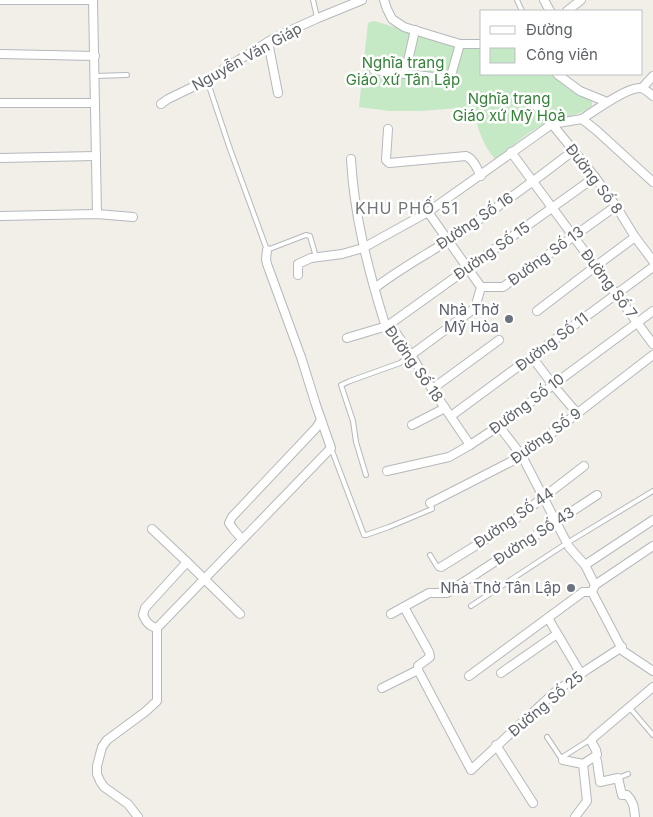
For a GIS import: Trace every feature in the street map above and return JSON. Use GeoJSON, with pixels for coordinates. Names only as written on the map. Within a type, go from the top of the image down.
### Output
{"type":"FeatureCollection","features":[{"type":"Feature","properties":{"kind":"street"},"geometry":{"type":"LineString","coordinates":[[0,0],[94,0],[97,214]]}},
{"type":"Feature","properties":{"kind":"street","name":"Nguyễn Văn Giáp"},"geometry":{"type":"LineString","coordinates":[[161,104],[207,80],[276,37],[362,0]]}},
{"type":"Feature","properties":{"kind":"street"},"geometry":{"type":"LineString","coordinates":[[384,0],[386,9],[392,19],[404,27],[460,44],[480,44]]}},
{"type":"Feature","properties":{"kind":"street"},"geometry":{"type":"LineString","coordinates":[[568,10],[581,0]]}},
{"type":"Feature","properties":{"kind":"street"},"geometry":{"type":"LineString","coordinates":[[405,74],[415,30]]}},
{"type":"Feature","properties":{"kind":"street"},"geometry":{"type":"LineString","coordinates":[[268,42],[278,93]]}},
{"type":"Feature","properties":{"kind":"street"},"geometry":{"type":"LineString","coordinates":[[374,70],[450,79],[460,44]]}},
{"type":"Feature","properties":{"kind":"street"},"geometry":{"type":"LineString","coordinates":[[0,54],[94,56]]}},
{"type":"Feature","properties":{"kind":"street"},"geometry":{"type":"LineString","coordinates":[[558,75],[580,91],[607,102]]}},
{"type":"Feature","properties":{"kind":"street"},"geometry":{"type":"LineString","coordinates":[[298,274],[298,264],[311,258],[342,254],[364,248],[428,212],[552,124],[582,118],[607,102],[642,88],[653,76]]}},
{"type":"Feature","properties":{"kind":"street"},"geometry":{"type":"LineString","coordinates":[[642,88],[653,96]]}},
{"type":"Feature","properties":{"kind":"street","name":"Đường Số 8"},"geometry":{"type":"LineString","coordinates":[[531,100],[595,177],[653,261]]}},
{"type":"Feature","properties":{"kind":"street"},"geometry":{"type":"LineString","coordinates":[[0,103],[95,103]]}},
{"type":"Feature","properties":{"kind":"street"},"geometry":{"type":"LineString","coordinates":[[582,118],[653,182]]}},
{"type":"Feature","properties":{"kind":"street"},"geometry":{"type":"LineString","coordinates":[[388,129],[386,160],[389,163],[466,156],[472,160],[481,176]]}},
{"type":"Feature","properties":{"kind":"street","name":"Đường Số 16"},"geometry":{"type":"LineString","coordinates":[[375,288],[448,241],[533,182],[573,151]]}},
{"type":"Feature","properties":{"kind":"street","name":"Đường Số 7"},"geometry":{"type":"LineString","coordinates":[[511,152],[653,344]]}},
{"type":"Feature","properties":{"kind":"street"},"geometry":{"type":"LineString","coordinates":[[0,158],[96,156]]}},
{"type":"Feature","properties":{"kind":"street","name":"Đường Số 18"},"geometry":{"type":"LineString","coordinates":[[351,159],[352,180],[364,248],[384,322],[411,355],[470,445]]}},
{"type":"Feature","properties":{"kind":"street","name":"Đường Số 15"},"geometry":{"type":"LineString","coordinates":[[347,338],[388,325],[595,177]]}},
{"type":"Feature","properties":{"kind":"street","name":"Đường Số 13"},"geometry":{"type":"LineString","coordinates":[[481,287],[503,287],[616,206]]}},
{"type":"Feature","properties":{"kind":"street"},"geometry":{"type":"LineString","coordinates":[[411,355],[475,308],[481,287],[428,212]]}},
{"type":"Feature","properties":{"kind":"street"},"geometry":{"type":"LineString","coordinates":[[0,216],[97,214],[133,217]]}},
{"type":"Feature","properties":{"kind":"street"},"geometry":{"type":"LineString","coordinates":[[537,311],[635,237]]}},
{"type":"Feature","properties":{"kind":"street"},"geometry":{"type":"LineString","coordinates":[[138,817],[128,804],[104,787],[97,774],[97,766],[102,747],[107,740],[157,701],[156,628],[331,448],[301,357],[267,264],[267,250]]}},
{"type":"Feature","properties":{"kind":"street","name":"Đường Số 11"},"geometry":{"type":"LineString","coordinates":[[451,416],[653,266]]}},
{"type":"Feature","properties":{"kind":"street","name":"Đường Số 10"},"geometry":{"type":"LineString","coordinates":[[387,471],[449,457],[470,445],[499,426],[653,311]]}},
{"type":"Feature","properties":{"kind":"street"},"geometry":{"type":"LineString","coordinates":[[432,389],[499,340]]}},
{"type":"Feature","properties":{"kind":"street","name":"Đường Số 9"},"geometry":{"type":"LineString","coordinates":[[430,502],[522,456],[653,355]]}},
{"type":"Feature","properties":{"kind":"street"},"geometry":{"type":"LineString","coordinates":[[532,356],[577,413]]}},
{"type":"Feature","properties":{"kind":"street"},"geometry":{"type":"LineString","coordinates":[[412,425],[445,408]]}},
{"type":"Feature","properties":{"kind":"street"},"geometry":{"type":"LineString","coordinates":[[242,539],[229,523],[232,517],[316,428],[321,420]]}},
{"type":"Feature","properties":{"kind":"street"},"geometry":{"type":"LineString","coordinates":[[499,426],[522,456],[567,543],[585,565],[623,651],[653,671]]}},
{"type":"Feature","properties":{"kind":"street","name":"Đường Số 44"},"geometry":{"type":"LineString","coordinates":[[441,567],[501,530],[584,466]]}},
{"type":"Feature","properties":{"kind":"street","name":"Đường Số 43"},"geometry":{"type":"LineString","coordinates":[[391,614],[429,593],[447,593],[597,495]]}},
{"type":"Feature","properties":{"kind":"street"},"geometry":{"type":"LineString","coordinates":[[585,565],[653,520]]}},
{"type":"Feature","properties":{"kind":"street"},"geometry":{"type":"LineString","coordinates":[[152,529],[240,614]]}},
{"type":"Feature","properties":{"kind":"street"},"geometry":{"type":"LineString","coordinates":[[469,676],[583,592],[594,588],[653,546]]}},
{"type":"Feature","properties":{"kind":"street"},"geometry":{"type":"LineString","coordinates":[[156,628],[147,623],[143,615],[145,608],[187,562]]}},
{"type":"Feature","properties":{"kind":"street"},"geometry":{"type":"LineString","coordinates":[[382,688],[418,670],[418,666],[428,659],[430,655],[404,607]]}},
{"type":"Feature","properties":{"kind":"street"},"geometry":{"type":"LineString","coordinates":[[548,618],[581,674]]}},
{"type":"Feature","properties":{"kind":"street"},"geometry":{"type":"LineString","coordinates":[[501,672],[557,634]]}},
{"type":"Feature","properties":{"kind":"street","name":"Đường Số 25"},"geometry":{"type":"LineString","coordinates":[[418,670],[471,770],[555,692],[622,647]]}},
{"type":"Feature","properties":{"kind":"street"},"geometry":{"type":"LineString","coordinates":[[563,760],[583,764],[597,755],[591,741],[593,738],[653,687]]}},
{"type":"Feature","properties":{"kind":"street"},"geometry":{"type":"LineString","coordinates":[[496,745],[533,803]]}},
{"type":"Feature","properties":{"kind":"street"},"geometry":{"type":"LineString","coordinates":[[597,761],[600,782],[618,778],[622,795],[627,795],[634,805],[635,817]]}},
{"type":"Feature","properties":{"kind":"street"},"geometry":{"type":"LineString","coordinates":[[574,817],[587,801],[583,764]]}},
{"type":"Feature","properties":{"kind":"lane"},"geometry":{"type":"LineString","coordinates":[[313,0],[318,18]]}},
{"type":"Feature","properties":{"kind":"lane"},"geometry":{"type":"LineString","coordinates":[[95,76],[126,75]]}},
{"type":"Feature","properties":{"kind":"lane"},"geometry":{"type":"LineString","coordinates":[[207,80],[267,250],[306,235],[310,236],[316,257]]}},
{"type":"Feature","properties":{"kind":"lane"},"geometry":{"type":"LineString","coordinates":[[366,475],[356,442],[353,422],[341,386],[400,363],[411,355]]}},
{"type":"Feature","properties":{"kind":"lane"},"geometry":{"type":"LineString","coordinates":[[331,448],[364,535],[432,509],[430,502]]}},
{"type":"Feature","properties":{"kind":"lane"},"geometry":{"type":"LineString","coordinates":[[471,606],[567,543],[653,492]]}},
{"type":"Feature","properties":{"kind":"lane"},"geometry":{"type":"LineString","coordinates":[[430,555],[438,568],[441,567]]}},
{"type":"Feature","properties":{"kind":"lane"},"geometry":{"type":"LineString","coordinates":[[629,707],[653,735]]}},
{"type":"Feature","properties":{"kind":"lane"},"geometry":{"type":"LineString","coordinates":[[547,737],[561,758],[593,738]]}},
{"type":"Feature","properties":{"kind":"lane"},"geometry":{"type":"LineString","coordinates":[[618,778],[628,774]]}},
{"type":"Feature","properties":{"kind":"green space"},"geometry":{"type":"Polygon","coordinates":[[[374,21],[466,48],[480,46],[480,75],[552,75],[568,89],[590,99],[592,106],[579,113],[540,126],[495,159],[483,141],[473,107],[390,111],[359,107],[368,23],[374,21]]]}},
{"type":"Feature","properties":{"kind":"place","name":"Nhà Thờ Mỹ Hòa"},"geometry":{"type":"Point","coordinates":[509,319]}},
{"type":"Feature","properties":{"kind":"place","name":"Nhà Thờ Tân Lập"},"geometry":{"type":"Point","coordinates":[571,588]}},
{"type":"Feature","properties":{"kind":"district","name":"KHU PHỐ 51"},"geometry":{"type":"Point","coordinates":[407,208]}},
{"type":"Feature","properties":{"kind":"park label","name":"Nghĩa trang Giáo xứ Tân Lập"},"geometry":{"type":"Point","coordinates":[403,72]}},
{"type":"Feature","properties":{"kind":"park label","name":"Nghĩa trang Giáo xứ Mỹ Hoà"},"geometry":{"type":"Point","coordinates":[509,108]}}]}
